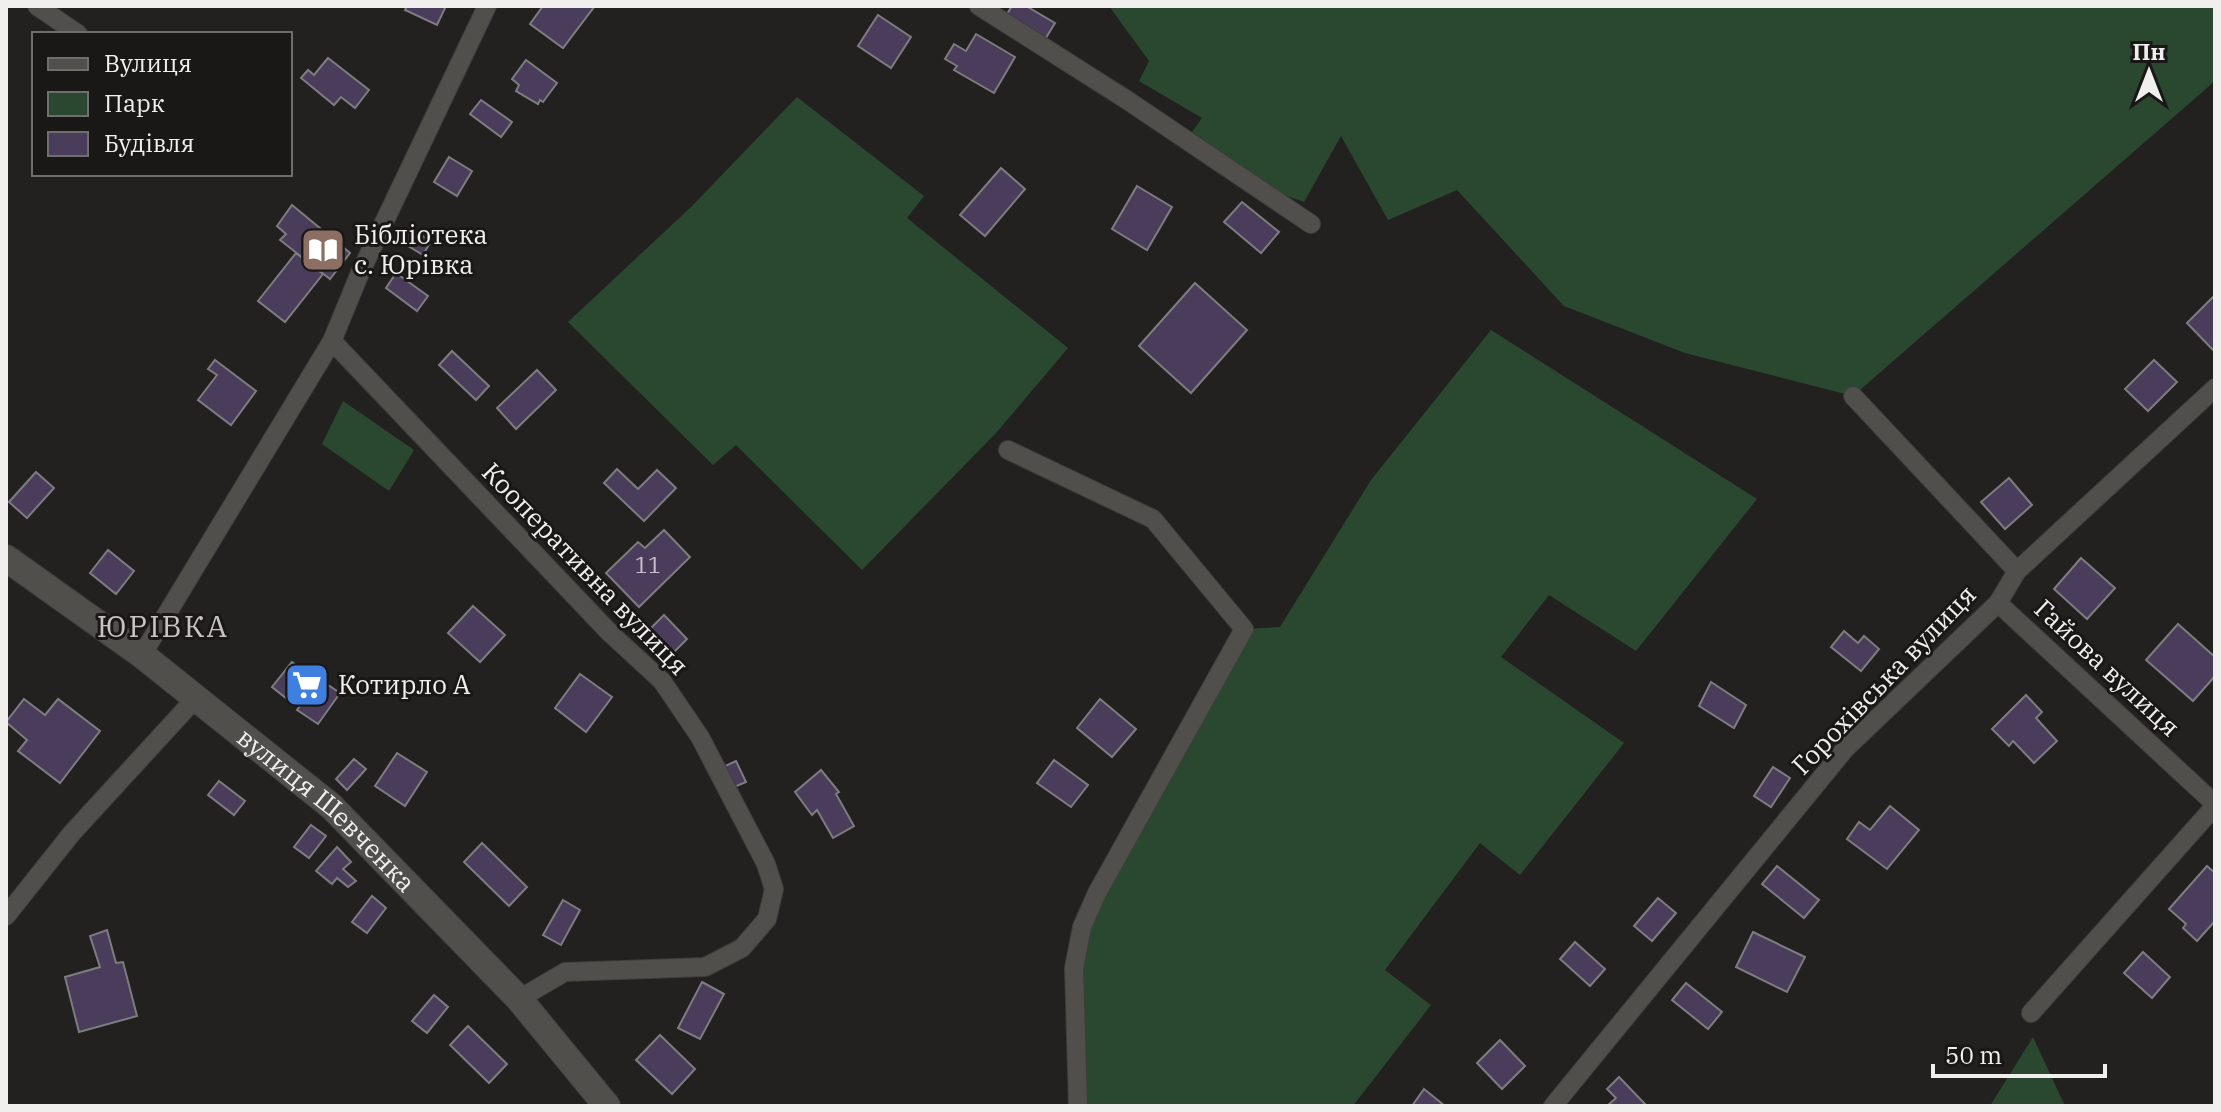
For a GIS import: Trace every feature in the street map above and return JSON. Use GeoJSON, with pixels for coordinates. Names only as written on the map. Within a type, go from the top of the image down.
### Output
{"type":"FeatureCollection","features":[{"type":"Feature","properties":{"kind":"street"},"geometry":{"type":"LineString","coordinates":[[37,6],[75,32]]}},
{"type":"Feature","properties":{"kind":"street"},"geometry":{"type":"LineString","coordinates":[[142,655],[332,341],[360,273],[487,6]]}},
{"type":"Feature","properties":{"kind":"street"},"geometry":{"type":"LineString","coordinates":[[979,6],[1127,100],[1311,224]]}},
{"type":"Feature","properties":{"kind":"street","name":"Кооперативна вулиця"},"geometry":{"type":"LineString","coordinates":[[332,341],[610,633],[662,681],[700,737],[766,864],[774,889],[767,919],[742,948],[705,967],[565,972],[519,999]]}},
{"type":"Feature","properties":{"kind":"street","name":"Горохівська вулиця"},"geometry":{"type":"LineString","coordinates":[[1553,1106],[1845,749],[1998,603],[2017,571],[2215,388]]}},
{"type":"Feature","properties":{"kind":"street"},"geometry":{"type":"LineString","coordinates":[[1853,396],[2017,571]]}},
{"type":"Feature","properties":{"kind":"street"},"geometry":{"type":"LineString","coordinates":[[1008,450],[1153,519],[1244,629],[1097,893],[1082,927],[1074,968],[1078,1106]]}},
{"type":"Feature","properties":{"kind":"street","name":"вулиця Шевченка"},"geometry":{"type":"LineString","coordinates":[[6,558],[142,655],[194,700],[331,806],[519,999],[607,1106]]}},
{"type":"Feature","properties":{"kind":"street","name":"Гайова вулиця"},"geometry":{"type":"LineString","coordinates":[[1998,603],[2215,805],[2031,1013]]}},
{"type":"Feature","properties":{"kind":"street"},"geometry":{"type":"LineString","coordinates":[[6,916],[72,833],[194,700]]}},
{"type":"Feature","properties":{"kind":"green space"},"geometry":{"type":"Polygon","coordinates":[[[1109,6],[2215,6],[2215,81],[1853,396],[1685,353],[1564,306],[1457,190],[1388,220],[1341,136],[1304,202],[1278,193],[1192,132],[1202,118],[1139,81],[1149,61],[1109,6]]]}},
{"type":"Feature","properties":{"kind":"green space"},"geometry":{"type":"Polygon","coordinates":[[[797,97],[924,196],[907,218],[1068,348],[996,433],[862,570],[736,445],[713,465],[568,322],[692,206],[797,97]]]}},
{"type":"Feature","properties":{"kind":"green space"},"geometry":{"type":"Polygon","coordinates":[[[1491,330],[1757,499],[1636,651],[1549,595],[1501,657],[1624,743],[1520,875],[1480,843],[1385,970],[1431,1005],[1353,1106],[1078,1106],[1082,927],[1244,629],[1280,627],[1371,480],[1491,330]]]}},
{"type":"Feature","properties":{"kind":"green space"},"geometry":{"type":"Polygon","coordinates":[[[343,401],[414,450],[389,491],[322,444],[343,401]]]}},
{"type":"Feature","properties":{"kind":"green space"},"geometry":{"type":"Polygon","coordinates":[[[2033,1037],[2065,1106],[1990,1106],[2033,1037]]]}},
{"type":"Feature","properties":{"kind":"building"},"geometry":{"type":"Polygon","coordinates":[[[407,6],[446,6],[437,25],[405,10],[407,6]]]}},
{"type":"Feature","properties":{"kind":"building"},"geometry":{"type":"Polygon","coordinates":[[[543,6],[594,7],[563,48],[530,24],[543,6]]]}},
{"type":"Feature","properties":{"kind":"building"},"geometry":{"type":"Polygon","coordinates":[[[1012,6],[1026,6],[1055,23],[1044,41],[1005,17],[1012,6]]]}},
{"type":"Feature","properties":{"kind":"building"},"geometry":{"type":"Polygon","coordinates":[[[878,15],[911,37],[891,68],[858,46],[878,15]]]}},
{"type":"Feature","properties":{"kind":"building"},"geometry":{"type":"Polygon","coordinates":[[[976,34],[1015,57],[994,93],[954,70],[957,66],[945,59],[954,44],[966,51],[976,34]]]}},
{"type":"Feature","properties":{"kind":"building"},"geometry":{"type":"Polygon","coordinates":[[[328,58],[369,90],[355,108],[341,97],[334,105],[301,78],[308,70],[314,75],[328,58]]]}},
{"type":"Feature","properties":{"kind":"building"},"geometry":{"type":"Polygon","coordinates":[[[526,60],[557,83],[538,104],[516,91],[519,85],[512,79],[526,60]]]}},
{"type":"Feature","properties":{"kind":"building"},"geometry":{"type":"Polygon","coordinates":[[[481,100],[512,122],[501,137],[470,114],[481,100]]]}},
{"type":"Feature","properties":{"kind":"building"},"geometry":{"type":"Polygon","coordinates":[[[449,157],[472,171],[457,196],[434,182],[449,157]]]}},
{"type":"Feature","properties":{"kind":"building"},"geometry":{"type":"Polygon","coordinates":[[[1001,168],[1025,189],[985,236],[960,215],[1001,168]]]}},
{"type":"Feature","properties":{"kind":"building"},"geometry":{"type":"Polygon","coordinates":[[[1137,186],[1172,207],[1147,250],[1112,229],[1137,186]]]}},
{"type":"Feature","properties":{"kind":"building"},"geometry":{"type":"Polygon","coordinates":[[[1242,202],[1279,232],[1261,253],[1224,222],[1242,202]]]}},
{"type":"Feature","properties":{"kind":"building"},"geometry":{"type":"Polygon","coordinates":[[[292,205],[350,253],[330,279],[280,240],[286,234],[277,226],[292,205]]]}},
{"type":"Feature","properties":{"kind":"building"},"geometry":{"type":"Polygon","coordinates":[[[408,228],[431,241],[423,255],[400,241],[408,228]]]}},
{"type":"Feature","properties":{"kind":"building"},"geometry":{"type":"Polygon","coordinates":[[[296,253],[323,274],[285,322],[258,301],[296,253]]]}},
{"type":"Feature","properties":{"kind":"building"},"geometry":{"type":"Polygon","coordinates":[[[396,273],[428,296],[417,311],[386,288],[396,273]]]}},
{"type":"Feature","properties":{"kind":"building"},"geometry":{"type":"Polygon","coordinates":[[[1195,283],[1247,330],[1191,393],[1139,346],[1195,283]]]}},
{"type":"Feature","properties":{"kind":"building"},"geometry":{"type":"Polygon","coordinates":[[[2215,295],[2215,349],[2214,351],[2187,323],[2215,295]]]}},
{"type":"Feature","properties":{"kind":"building"},"geometry":{"type":"Polygon","coordinates":[[[452,351],[489,386],[476,400],[439,365],[452,351]]]}},
{"type":"Feature","properties":{"kind":"building"},"geometry":{"type":"Polygon","coordinates":[[[215,360],[256,391],[231,425],[198,400],[217,375],[208,369],[215,360]]]}},
{"type":"Feature","properties":{"kind":"building"},"geometry":{"type":"Polygon","coordinates":[[[2154,360],[2177,382],[2148,411],[2125,389],[2154,360]]]}},
{"type":"Feature","properties":{"kind":"building"},"geometry":{"type":"Polygon","coordinates":[[[537,370],[556,390],[516,429],[497,408],[537,370]]]}},
{"type":"Feature","properties":{"kind":"building"},"geometry":{"type":"Polygon","coordinates":[[[617,469],[638,489],[657,470],[676,488],[644,521],[604,483],[617,469]]]}},
{"type":"Feature","properties":{"kind":"building"},"geometry":{"type":"Polygon","coordinates":[[[36,472],[54,488],[27,518],[9,502],[36,472]]]}},
{"type":"Feature","properties":{"kind":"building"},"geometry":{"type":"Polygon","coordinates":[[[2009,478],[2032,505],[2005,529],[1981,502],[2009,478]]]}},
{"type":"Feature","properties":{"kind":"building"},"geometry":{"type":"Polygon","coordinates":[[[664,530],[690,557],[639,607],[606,573],[638,542],[645,548],[664,530]]]}},
{"type":"Feature","properties":{"kind":"building"},"geometry":{"type":"Polygon","coordinates":[[[108,550],[134,571],[116,594],[90,573],[108,550]]]}},
{"type":"Feature","properties":{"kind":"building"},"geometry":{"type":"Polygon","coordinates":[[[2081,558],[2115,588],[2087,619],[2054,589],[2081,558]]]}},
{"type":"Feature","properties":{"kind":"building"},"geometry":{"type":"Polygon","coordinates":[[[473,606],[505,635],[480,662],[448,633],[473,606]]]}},
{"type":"Feature","properties":{"kind":"building"},"geometry":{"type":"Polygon","coordinates":[[[664,615],[687,639],[673,653],[650,629],[664,615]]]}},
{"type":"Feature","properties":{"kind":"building"},"geometry":{"type":"Polygon","coordinates":[[[2178,624],[2215,657],[2215,676],[2193,701],[2146,660],[2178,624]]]}},
{"type":"Feature","properties":{"kind":"building"},"geometry":{"type":"Polygon","coordinates":[[[1844,631],[1858,643],[1864,636],[1879,649],[1861,671],[1831,647],[1844,631]]]}},
{"type":"Feature","properties":{"kind":"building"},"geometry":{"type":"Polygon","coordinates":[[[292,662],[311,677],[291,702],[272,687],[292,662]]]}},
{"type":"Feature","properties":{"kind":"building"},"geometry":{"type":"Polygon","coordinates":[[[580,674],[612,697],[586,732],[555,708],[580,674]]]}},
{"type":"Feature","properties":{"kind":"building"},"geometry":{"type":"Polygon","coordinates":[[[319,679],[340,693],[318,724],[297,710],[319,679]]]}},
{"type":"Feature","properties":{"kind":"building"},"geometry":{"type":"Polygon","coordinates":[[[1711,682],[1746,705],[1734,728],[1699,706],[1711,682]]]}},
{"type":"Feature","properties":{"kind":"building"},"geometry":{"type":"Polygon","coordinates":[[[2026,695],[2042,712],[2036,718],[2057,741],[2034,763],[2013,741],[2009,746],[1992,729],[2026,695]]]}},
{"type":"Feature","properties":{"kind":"building"},"geometry":{"type":"Polygon","coordinates":[[[24,699],[45,715],[58,699],[100,731],[60,783],[18,751],[27,740],[6,722],[24,699]]]}},
{"type":"Feature","properties":{"kind":"building"},"geometry":{"type":"Polygon","coordinates":[[[1100,699],[1136,729],[1112,757],[1077,728],[1100,699]]]}},
{"type":"Feature","properties":{"kind":"building"},"geometry":{"type":"Polygon","coordinates":[[[397,753],[427,772],[405,806],[375,786],[397,753]]]}},
{"type":"Feature","properties":{"kind":"building"},"geometry":{"type":"Polygon","coordinates":[[[354,759],[366,769],[347,790],[336,779],[354,759]]]}},
{"type":"Feature","properties":{"kind":"building"},"geometry":{"type":"Polygon","coordinates":[[[1054,760],[1088,785],[1071,807],[1037,783],[1054,760]]]}},
{"type":"Feature","properties":{"kind":"building"},"geometry":{"type":"Polygon","coordinates":[[[736,761],[746,782],[732,788],[723,767],[736,761]]]}},
{"type":"Feature","properties":{"kind":"building"},"geometry":{"type":"Polygon","coordinates":[[[1773,767],[1790,778],[1771,807],[1754,796],[1773,767]]]}},
{"type":"Feature","properties":{"kind":"building"},"geometry":{"type":"Polygon","coordinates":[[[821,770],[839,792],[836,794],[854,826],[833,838],[817,810],[812,815],[795,792],[821,770]]]}},
{"type":"Feature","properties":{"kind":"building"},"geometry":{"type":"Polygon","coordinates":[[[219,781],[245,801],[234,815],[208,795],[219,781]]]}},
{"type":"Feature","properties":{"kind":"building"},"geometry":{"type":"Polygon","coordinates":[[[1890,806],[1919,830],[1887,869],[1847,839],[1859,822],[1870,830],[1890,806]]]}},
{"type":"Feature","properties":{"kind":"building"},"geometry":{"type":"Polygon","coordinates":[[[311,825],[326,836],[309,858],[294,847],[311,825]]]}},
{"type":"Feature","properties":{"kind":"building"},"geometry":{"type":"Polygon","coordinates":[[[482,843],[527,887],[509,906],[464,862],[482,843]]]}},
{"type":"Feature","properties":{"kind":"building"},"geometry":{"type":"Polygon","coordinates":[[[337,847],[351,862],[343,869],[356,881],[348,887],[337,878],[332,884],[316,871],[337,847]]]}},
{"type":"Feature","properties":{"kind":"building"},"geometry":{"type":"Polygon","coordinates":[[[1777,866],[1819,900],[1804,918],[1762,884],[1777,866]]]}},
{"type":"Feature","properties":{"kind":"building"},"geometry":{"type":"Polygon","coordinates":[[[2207,866],[2215,873],[2215,921],[2197,941],[2183,928],[2186,924],[2169,909],[2207,866]]]}},
{"type":"Feature","properties":{"kind":"building"},"geometry":{"type":"Polygon","coordinates":[[[372,896],[386,908],[367,933],[352,922],[372,896]]]}},
{"type":"Feature","properties":{"kind":"building"},"geometry":{"type":"Polygon","coordinates":[[[1658,898],[1676,913],[1652,941],[1634,926],[1658,898]]]}},
{"type":"Feature","properties":{"kind":"building"},"geometry":{"type":"Polygon","coordinates":[[[563,900],[580,910],[561,945],[543,935],[563,900]]]}},
{"type":"Feature","properties":{"kind":"building"},"geometry":{"type":"Polygon","coordinates":[[[107,930],[116,963],[123,962],[137,1016],[79,1032],[65,977],[100,967],[90,936],[107,930]]]}},
{"type":"Feature","properties":{"kind":"building"},"geometry":{"type":"Polygon","coordinates":[[[1753,932],[1805,957],[1787,992],[1736,967],[1753,932]]]}},
{"type":"Feature","properties":{"kind":"building"},"geometry":{"type":"Polygon","coordinates":[[[1575,942],[1605,969],[1590,986],[1560,959],[1575,942]]]}},
{"type":"Feature","properties":{"kind":"building"},"geometry":{"type":"Polygon","coordinates":[[[2143,952],[2170,977],[2152,998],[2124,973],[2143,952]]]}},
{"type":"Feature","properties":{"kind":"building"},"geometry":{"type":"Polygon","coordinates":[[[702,982],[724,994],[700,1039],[678,1028],[702,982]]]}},
{"type":"Feature","properties":{"kind":"building"},"geometry":{"type":"Polygon","coordinates":[[[1686,983],[1722,1012],[1708,1029],[1672,1000],[1686,983]]]}},
{"type":"Feature","properties":{"kind":"building"},"geometry":{"type":"Polygon","coordinates":[[[434,995],[448,1007],[427,1033],[412,1021],[434,995]]]}},
{"type":"Feature","properties":{"kind":"building"},"geometry":{"type":"Polygon","coordinates":[[[468,1026],[507,1064],[489,1083],[450,1045],[468,1026]]]}},
{"type":"Feature","properties":{"kind":"building"},"geometry":{"type":"Polygon","coordinates":[[[660,1035],[695,1069],[672,1094],[636,1060],[660,1035]]]}},
{"type":"Feature","properties":{"kind":"building"},"geometry":{"type":"Polygon","coordinates":[[[1500,1040],[1525,1066],[1502,1089],[1477,1063],[1500,1040]]]}},
{"type":"Feature","properties":{"kind":"building"},"geometry":{"type":"Polygon","coordinates":[[[1619,1077],[1645,1106],[1607,1106],[1616,1098],[1607,1089],[1619,1077]]]}},
{"type":"Feature","properties":{"kind":"building"},"geometry":{"type":"Polygon","coordinates":[[[1424,1089],[1445,1106],[1412,1106],[1424,1089]]]}},
{"type":"Feature","properties":{"kind":"place","name":"Бібліотека с. Юрівка"},"geometry":{"type":"Point","coordinates":[323,250]}},
{"type":"Feature","properties":{"kind":"place","name":"Котирло А"},"geometry":{"type":"Point","coordinates":[307,685]}},
{"type":"Feature","properties":{"kind":"district","name":"ЮРІВКА"},"geometry":{"type":"Point","coordinates":[163,627]}}]}
